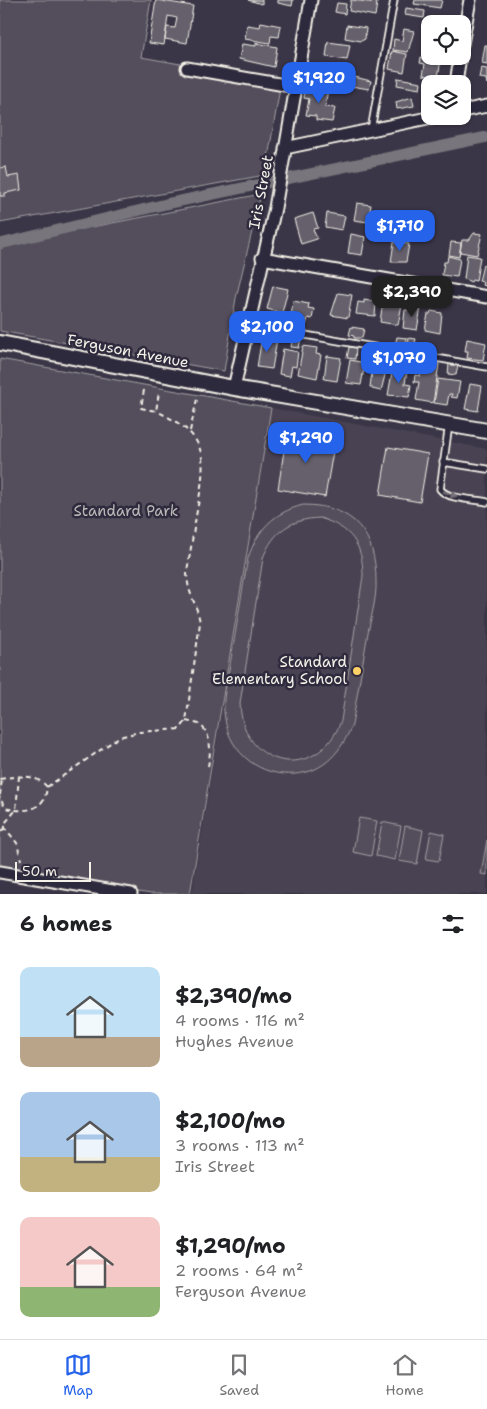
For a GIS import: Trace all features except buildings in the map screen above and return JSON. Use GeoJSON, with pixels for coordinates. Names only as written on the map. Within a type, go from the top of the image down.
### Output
{"type":"FeatureCollection","features":[{"type":"Feature","properties":{"kind":"street","name":"Iris Street"},"geometry":{"type":"LineString","coordinates":[[234,388],[262,258],[275,208],[311,0]]}},
{"type":"Feature","properties":{"kind":"street"},"geometry":{"type":"LineString","coordinates":[[467,15],[470,0]]}},
{"type":"Feature","properties":{"kind":"street"},"geometry":{"type":"LineString","coordinates":[[187,68],[296,87]]}},
{"type":"Feature","properties":{"kind":"street"},"geometry":{"type":"LineString","coordinates":[[471,109],[487,106]]}},
{"type":"Feature","properties":{"kind":"street"},"geometry":{"type":"LineString","coordinates":[[285,148],[421,119]]}},
{"type":"Feature","properties":{"kind":"street"},"geometry":{"type":"LineString","coordinates":[[262,258],[487,297]]}},
{"type":"Feature","properties":{"kind":"street","name":"Ferguson Avenue"},"geometry":{"type":"LineString","coordinates":[[0,343],[234,388],[487,430]]}},
{"type":"Feature","properties":{"kind":"street"},"geometry":{"type":"LineString","coordinates":[[0,872],[131,894]]}},
{"type":"Feature","properties":{"kind":"lane"},"geometry":{"type":"LineString","coordinates":[[371,130],[394,0]]}},
{"type":"Feature","properties":{"kind":"lane"},"geometry":{"type":"LineString","coordinates":[[248,325],[487,367]]}},
{"type":"Feature","properties":{"kind":"lane"},"geometry":{"type":"LineString","coordinates":[[449,424],[440,486],[443,493],[487,502]]}},
{"type":"Feature","properties":{"kind":"lane"},"geometry":{"type":"LineString","coordinates":[[443,462],[487,469]]}},
{"type":"Feature","properties":{"kind":"path"},"geometry":{"type":"LineString","coordinates":[[48,787],[43,782],[33,778],[19,776],[1,779],[0,796],[5,808],[16,810],[35,809],[47,794],[48,787],[119,737],[139,732],[180,729],[186,721],[200,623],[187,587],[187,570],[204,466],[198,444],[190,432],[179,423],[156,411],[141,408],[144,390]]}},
{"type":"Feature","properties":{"kind":"path"},"geometry":{"type":"LineString","coordinates":[[156,411],[159,392]]}},
{"type":"Feature","properties":{"kind":"path"},"geometry":{"type":"LineString","coordinates":[[190,432],[197,399]]}},
{"type":"Feature","properties":{"kind":"path"},"geometry":{"type":"LineString","coordinates":[[186,721],[199,724],[207,735],[211,750],[208,766]]}},
{"type":"Feature","properties":{"kind":"path"},"geometry":{"type":"LineString","coordinates":[[0,832],[5,828],[5,823],[16,810],[19,776]]}},
{"type":"Feature","properties":{"kind":"path"},"geometry":{"type":"LineString","coordinates":[[5,828],[17,843],[21,860]]}},
{"type":"Feature","properties":{"kind":"shaded area","name":"Standard Elementary School"},"geometry":{"type":"Polygon","coordinates":[[[271,408],[487,449],[487,894],[192,894],[271,408]]]}},
{"type":"Feature","properties":{"kind":"green space"},"geometry":{"type":"Polygon","coordinates":[[[0,0],[151,0],[141,57],[281,82],[265,175],[0,223],[0,0]]]}},
{"type":"Feature","properties":{"kind":"green space"},"geometry":{"type":"Polygon","coordinates":[[[261,194],[236,298],[224,371],[0,331],[0,245],[261,194]]]}},
{"type":"Feature","properties":{"kind":"green space","name":"Standard Park"},"geometry":{"type":"Polygon","coordinates":[[[0,359],[271,408],[190,894],[152,894],[0,872],[0,359]]]}},
{"type":"Feature","properties":{"kind":"green space"},"geometry":{"type":"Polygon","coordinates":[[[303,505],[321,506],[336,510],[359,525],[372,549],[376,588],[352,725],[348,734],[337,751],[324,764],[306,772],[282,774],[270,772],[259,767],[240,753],[228,732],[224,704],[248,558],[257,539],[268,524],[292,508],[303,505]],[[320,518],[310,519],[284,528],[272,540],[263,558],[240,703],[244,726],[253,743],[267,754],[283,760],[299,760],[316,754],[330,741],[341,721],[363,576],[358,546],[347,532],[331,522],[320,518]]]}},
{"type":"Feature","properties":{"kind":"green space"},"geometry":{"type":"Polygon","coordinates":[[[359,818],[377,821],[371,856],[353,852],[359,818]]]}},
{"type":"Feature","properties":{"kind":"green space"},"geometry":{"type":"Polygon","coordinates":[[[382,822],[401,826],[395,860],[376,856],[382,822]]]}},
{"type":"Feature","properties":{"kind":"green space"},"geometry":{"type":"Polygon","coordinates":[[[405,826],[423,830],[417,864],[399,861],[405,826]]]}},
{"type":"Feature","properties":{"kind":"green space"},"geometry":{"type":"Polygon","coordinates":[[[431,831],[444,834],[439,861],[426,859],[431,831]]]}},
{"type":"Feature","properties":{"kind":"green space"},"geometry":{"type":"Polygon","coordinates":[[[487,840],[487,875],[481,874],[487,840]]]}},
{"type":"Feature","properties":{"kind":"waterway"},"geometry":{"type":"LineString","coordinates":[[0,244],[166,204],[487,137]]}},
{"type":"Feature","properties":{"kind":"place","name":"Standard Elementary School"},"geometry":{"type":"Point","coordinates":[357,671]}}]}
